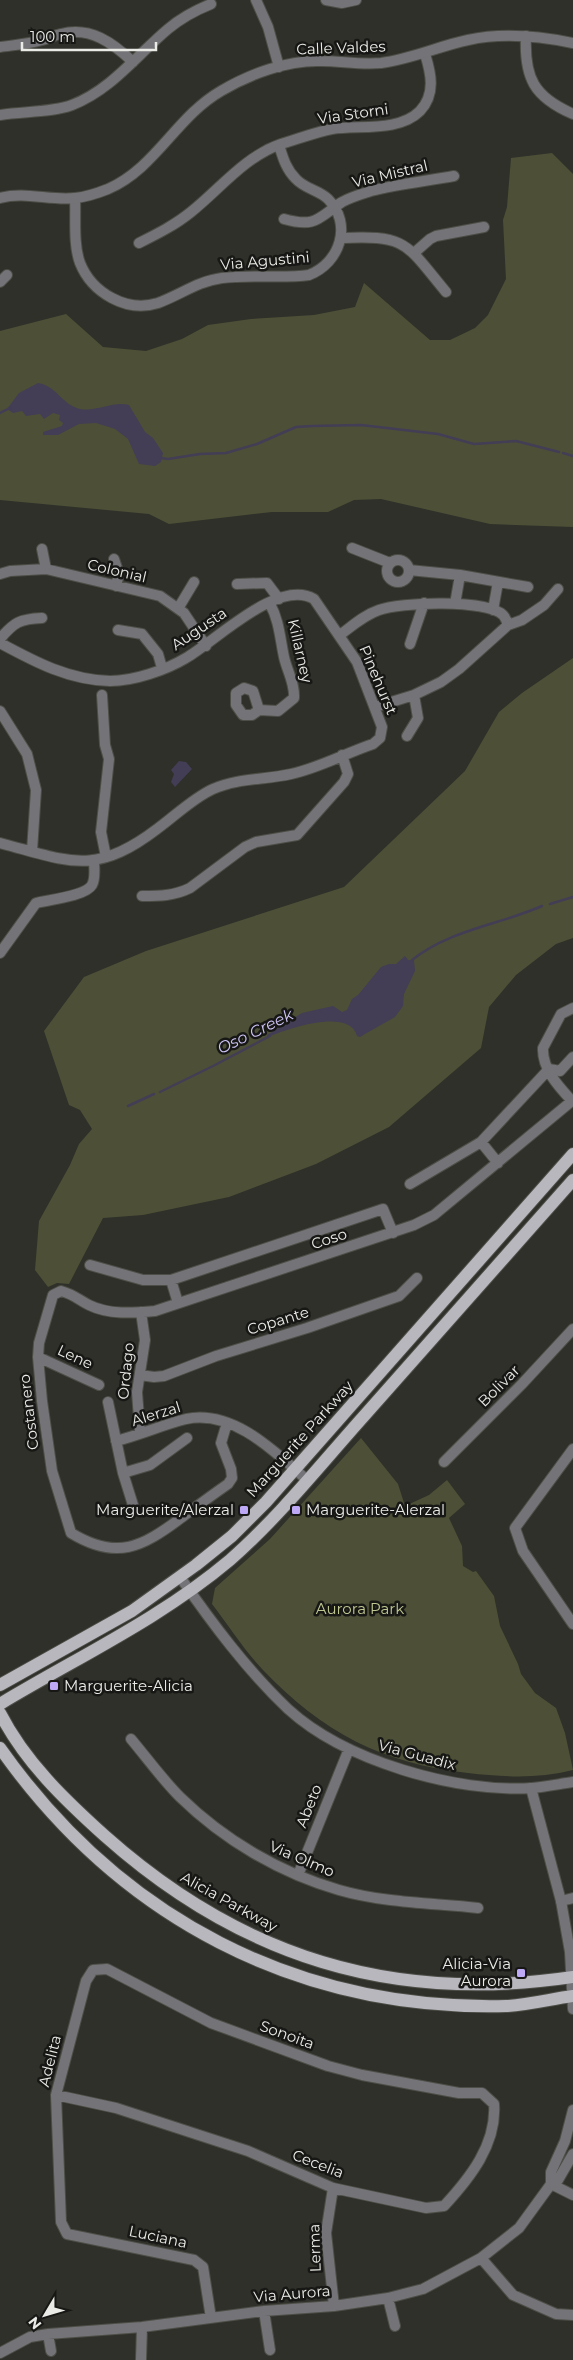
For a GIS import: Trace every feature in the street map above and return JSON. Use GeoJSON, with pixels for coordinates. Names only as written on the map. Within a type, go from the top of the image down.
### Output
{"type":"FeatureCollection","features":[{"type":"Feature","properties":{"kind":"main road","name":"Marguerite Parkway"},"geometry":{"type":"LineString","coordinates":[[0,1685],[132,1611],[180,1577],[232,1536],[295,1469],[573,1154]]}},
{"type":"Feature","properties":{"kind":"main road"},"geometry":{"type":"LineString","coordinates":[[0,1704],[139,1626],[190,1591],[230,1559],[307,1480],[573,1180]]}},
{"type":"Feature","properties":{"kind":"main road","name":"Alicia Parkway"},"geometry":{"type":"LineString","coordinates":[[0,1713],[32,1762],[58,1792],[87,1820],[158,1881],[199,1908],[241,1931],[279,1948],[319,1961],[360,1972],[401,1979],[483,1986],[556,1981],[571,1977]]}},
{"type":"Feature","properties":{"kind":"main road"},"geometry":{"type":"LineString","coordinates":[[0,1748],[43,1804],[96,1858],[148,1900],[202,1934],[234,1950],[317,1982],[403,2000],[508,2006],[572,1996]]}},
{"type":"Feature","properties":{"kind":"street"},"geometry":{"type":"LineString","coordinates":[[256,0],[268,27],[279,67]]}},
{"type":"Feature","properties":{"kind":"street"},"geometry":{"type":"LineString","coordinates":[[326,0],[342,3],[356,0]]}},
{"type":"Feature","properties":{"kind":"street"},"geometry":{"type":"LineString","coordinates":[[0,115],[72,105],[103,88],[168,29],[196,10],[211,4]]}},
{"type":"Feature","properties":{"kind":"street"},"geometry":{"type":"LineString","coordinates":[[0,47],[43,40],[59,34],[81,32],[93,34],[106,40],[133,62]]}},
{"type":"Feature","properties":{"kind":"street","name":"Calle Valdes"},"geometry":{"type":"LineString","coordinates":[[0,198],[25,195],[74,198],[94,194],[121,182],[152,159],[175,129],[204,103],[237,83],[279,67],[301,62],[321,61],[342,64],[381,63],[425,54],[448,45],[488,36],[526,36],[573,44]]}},
{"type":"Feature","properties":{"kind":"street"},"geometry":{"type":"LineString","coordinates":[[526,36],[525,58],[531,80],[536,89],[549,103],[573,114]]}},
{"type":"Feature","properties":{"kind":"street","name":"Via Storni"},"geometry":{"type":"LineString","coordinates":[[139,243],[176,224],[241,167],[279,145],[332,129],[404,122],[412,117],[423,106],[430,90],[431,72],[425,54]]}},
{"type":"Feature","properties":{"kind":"street"},"geometry":{"type":"LineString","coordinates":[[279,145],[285,165],[297,181],[328,198],[335,207],[341,226],[342,238],[374,237],[392,239],[414,253],[446,292]]}},
{"type":"Feature","properties":{"kind":"street","name":"Via Mistral"},"geometry":{"type":"LineString","coordinates":[[284,219],[299,223],[313,222],[327,215],[344,201],[372,191],[454,176]]}},
{"type":"Feature","properties":{"kind":"street","name":"Via Agustini"},"geometry":{"type":"LineString","coordinates":[[74,198],[80,263],[98,288],[109,297],[134,306],[158,302],[192,286],[223,278],[309,275],[326,265],[342,238]]}},
{"type":"Feature","properties":{"kind":"street"},"geometry":{"type":"LineString","coordinates":[[414,253],[430,238],[484,227]]}},
{"type":"Feature","properties":{"kind":"street"},"geometry":{"type":"LineString","coordinates":[[352,548],[390,563]]}},
{"type":"Feature","properties":{"kind":"street"},"geometry":{"type":"LineString","coordinates":[[42,549],[46,569]]}},
{"type":"Feature","properties":{"kind":"street"},"geometry":{"type":"LineString","coordinates":[[114,559],[119,574],[116,586]]}},
{"type":"Feature","properties":{"kind":"street"},"geometry":{"type":"LineString","coordinates":[[395,560],[403,561],[409,570],[404,580],[394,580],[388,574],[390,563],[395,560]]}},
{"type":"Feature","properties":{"kind":"street","name":"Colonial"},"geometry":{"type":"LineString","coordinates":[[0,574],[10,571],[46,569],[160,596],[179,607],[206,646]]}},
{"type":"Feature","properties":{"kind":"street"},"geometry":{"type":"LineString","coordinates":[[409,570],[460,575],[528,587]]}},
{"type":"Feature","properties":{"kind":"street"},"geometry":{"type":"LineString","coordinates":[[454,604],[460,575]]}},
{"type":"Feature","properties":{"kind":"street"},"geometry":{"type":"LineString","coordinates":[[179,607],[194,582]]}},
{"type":"Feature","properties":{"kind":"street"},"geometry":{"type":"LineString","coordinates":[[493,610],[498,582]]}},
{"type":"Feature","properties":{"kind":"street"},"geometry":{"type":"LineString","coordinates":[[237,584],[267,583],[274,601]]}},
{"type":"Feature","properties":{"kind":"street"},"geometry":{"type":"LineString","coordinates":[[375,707],[414,695],[441,682],[459,669],[508,625],[522,620],[544,605],[558,589]]}},
{"type":"Feature","properties":{"kind":"street","name":"Augusta"},"geometry":{"type":"LineString","coordinates":[[0,643],[54,670],[78,678],[114,680],[140,676],[184,660],[206,646],[230,624],[274,601],[298,594],[306,594],[314,599],[340,635]]}},
{"type":"Feature","properties":{"kind":"street","name":"Killarney"},"geometry":{"type":"LineString","coordinates":[[260,710],[278,711],[294,698],[284,658],[274,601]]}},
{"type":"Feature","properties":{"kind":"street"},"geometry":{"type":"LineString","coordinates":[[410,644],[424,603]]}},
{"type":"Feature","properties":{"kind":"street"},"geometry":{"type":"LineString","coordinates":[[340,635],[378,610],[405,604],[454,604],[493,610],[503,615],[508,625]]}},
{"type":"Feature","properties":{"kind":"street"},"geometry":{"type":"LineString","coordinates":[[0,639],[22,619],[42,618]]}},
{"type":"Feature","properties":{"kind":"street"},"geometry":{"type":"LineString","coordinates":[[118,630],[142,634],[158,654],[162,668]]}},
{"type":"Feature","properties":{"kind":"street","name":"Pinehurst"},"geometry":{"type":"LineString","coordinates":[[340,635],[357,662],[382,726],[380,738],[373,744],[342,755]]}},
{"type":"Feature","properties":{"kind":"street"},"geometry":{"type":"LineString","coordinates":[[102,695],[104,745],[109,760],[101,832],[106,857]]}},
{"type":"Feature","properties":{"kind":"street"},"geometry":{"type":"LineString","coordinates":[[407,736],[418,718],[414,695]]}},
{"type":"Feature","properties":{"kind":"street"},"geometry":{"type":"LineString","coordinates":[[0,711],[27,754],[36,790],[32,851]]}},
{"type":"Feature","properties":{"kind":"street"},"geometry":{"type":"LineString","coordinates":[[0,843],[66,860],[94,861],[123,852],[212,790],[243,779],[292,774],[342,755],[348,774],[344,782],[297,835],[256,842],[182,892],[168,896],[142,896]]}},
{"type":"Feature","properties":{"kind":"street"},"geometry":{"type":"LineString","coordinates":[[0,953],[36,903],[75,894],[90,887],[94,879],[94,861]]}},
{"type":"Feature","properties":{"kind":"street","name":"Coso"},"geometry":{"type":"LineString","coordinates":[[61,1291],[72,1293],[88,1305],[112,1312],[155,1311],[393,1233],[434,1215],[572,1101],[557,1085],[549,1070],[543,1054],[543,1048],[561,1014],[573,1008]]}},
{"type":"Feature","properties":{"kind":"street"},"geometry":{"type":"LineString","coordinates":[[410,1184],[481,1142],[549,1070],[560,1071],[573,1057]]}},
{"type":"Feature","properties":{"kind":"street"},"geometry":{"type":"LineString","coordinates":[[481,1142],[498,1163]]}},
{"type":"Feature","properties":{"kind":"street","name":"Coso"},"geometry":{"type":"LineString","coordinates":[[90,1265],[143,1280],[171,1280],[383,1209],[393,1233]]}},
{"type":"Feature","properties":{"kind":"street","name":"Copante"},"geometry":{"type":"LineString","coordinates":[[140,1375],[164,1376],[216,1356],[390,1300],[399,1296],[417,1278]]}},
{"type":"Feature","properties":{"kind":"street"},"geometry":{"type":"LineString","coordinates":[[171,1280],[178,1304]]}},
{"type":"Feature","properties":{"kind":"street","name":"Costanero"},"geometry":{"type":"LineString","coordinates":[[61,1291],[54,1295],[42,1330],[38,1357],[52,1471],[72,1533],[86,1542],[104,1547],[129,1548],[158,1536],[228,1484],[232,1478],[231,1469],[221,1443],[227,1423]]}},
{"type":"Feature","properties":{"kind":"street","name":"Ordago"},"geometry":{"type":"LineString","coordinates":[[140,1432],[137,1401],[145,1340],[141,1312]]}},
{"type":"Feature","properties":{"kind":"street","name":"Bolivar"},"geometry":{"type":"LineString","coordinates":[[444,1462],[522,1384],[573,1329]]}},
{"type":"Feature","properties":{"kind":"street","name":"Lene"},"geometry":{"type":"LineString","coordinates":[[38,1357],[99,1385]]}},
{"type":"Feature","properties":{"kind":"street"},"geometry":{"type":"LineString","coordinates":[[108,1402],[123,1473],[133,1505]]}},
{"type":"Feature","properties":{"kind":"street","name":"Alerzal"},"geometry":{"type":"LineString","coordinates":[[116,1441],[130,1438],[140,1432],[158,1430],[187,1419],[209,1419],[227,1423],[253,1435],[307,1480]]}},
{"type":"Feature","properties":{"kind":"street"},"geometry":{"type":"LineString","coordinates":[[123,1473],[150,1465],[186,1438]]}},
{"type":"Feature","properties":{"kind":"street"},"geometry":{"type":"LineString","coordinates":[[573,1449],[515,1528],[523,1551],[573,1623]]}},
{"type":"Feature","properties":{"kind":"street","name":"Via Guadix"},"geometry":{"type":"LineString","coordinates":[[180,1577],[252,1671],[289,1710],[323,1734],[349,1749],[388,1766],[433,1778],[483,1785],[531,1788],[573,1782]]}},
{"type":"Feature","properties":{"kind":"street","name":"Via Olmo"},"geometry":{"type":"LineString","coordinates":[[131,1738],[180,1796],[215,1825],[263,1860],[339,1890],[396,1900],[478,1908]]}},
{"type":"Feature","properties":{"kind":"street","name":"Abeto"},"geometry":{"type":"LineString","coordinates":[[298,1875],[349,1749]]}},
{"type":"Feature","properties":{"kind":"street"},"geometry":{"type":"LineString","coordinates":[[531,1788],[561,1901],[571,1955],[573,2009]]}},
{"type":"Feature","properties":{"kind":"street"},"geometry":{"type":"LineString","coordinates":[[561,1901],[573,1898]]}},
{"type":"Feature","properties":{"kind":"street","name":"Sonoita"},"geometry":{"type":"LineString","coordinates":[[94,1970],[107,1969],[211,2023],[328,2066],[362,2075],[459,2093],[482,2093]]}},
{"type":"Feature","properties":{"kind":"street","name":"Adelita"},"geometry":{"type":"LineString","coordinates":[[61,2222],[56,2095],[86,1981],[94,1970]]}},
{"type":"Feature","properties":{"kind":"street","name":"Cecelia"},"geometry":{"type":"LineString","coordinates":[[56,2095],[116,2108],[248,2151],[333,2188],[426,2208],[444,2206],[480,2162],[495,2120],[494,2104],[482,2093]]}},
{"type":"Feature","properties":{"kind":"street","name":"Via Aurora"},"geometry":{"type":"LineString","coordinates":[[551,2184],[551,2172],[565,2141],[573,2110]]}},
{"type":"Feature","properties":{"kind":"street","name":"Via Aurora"},"geometry":{"type":"LineString","coordinates":[[0,2354],[30,2337],[48,2334],[142,2327],[264,2311],[334,2306],[388,2298],[423,2289],[481,2258],[519,2228],[551,2184],[558,2180],[573,2154]]}},
{"type":"Feature","properties":{"kind":"street"},"geometry":{"type":"LineString","coordinates":[[551,2184],[573,2195]]}},
{"type":"Feature","properties":{"kind":"street","name":"Lerma"},"geometry":{"type":"LineString","coordinates":[[333,2188],[326,2233],[334,2306]]}},
{"type":"Feature","properties":{"kind":"street","name":"Luciana"},"geometry":{"type":"LineString","coordinates":[[61,2222],[67,2234],[194,2260],[203,2267],[211,2318]]}},
{"type":"Feature","properties":{"kind":"street"},"geometry":{"type":"LineString","coordinates":[[481,2258],[512,2295],[556,2314],[573,2315]]}},
{"type":"Feature","properties":{"kind":"street"},"geometry":{"type":"LineString","coordinates":[[388,2298],[395,2326]]}},
{"type":"Feature","properties":{"kind":"street"},"geometry":{"type":"LineString","coordinates":[[264,2311],[270,2350]]}},
{"type":"Feature","properties":{"kind":"street"},"geometry":{"type":"LineString","coordinates":[[141,2360],[142,2327]]}},
{"type":"Feature","properties":{"kind":"street"},"geometry":{"type":"LineString","coordinates":[[48,2334],[51,2351]]}},
{"type":"Feature","properties":{"kind":"green space"},"geometry":{"type":"Polygon","coordinates":[[[552,153],[573,174],[573,527],[490,524],[381,499],[354,500],[328,512],[272,512],[169,524],[149,514],[0,500],[0,331],[66,314],[103,347],[146,351],[182,339],[208,325],[251,319],[314,315],[355,307],[364,283],[430,340],[450,340],[475,328],[488,315],[506,279],[503,220],[507,207],[511,158],[552,153]]]}},
{"type":"Feature","properties":{"kind":"green space"},"geometry":{"type":"Polygon","coordinates":[[[573,658],[573,938],[556,944],[516,975],[489,1007],[481,1048],[389,1127],[316,1164],[229,1197],[143,1215],[103,1218],[69,1284],[57,1283],[48,1287],[35,1270],[39,1221],[70,1165],[79,1144],[92,1129],[80,1110],[69,1105],[44,1031],[84,977],[146,951],[344,887],[465,771],[499,712],[522,693],[573,658]]]}},
{"type":"Feature","properties":{"kind":"green space","name":"Aurora Park"},"geometry":{"type":"Polygon","coordinates":[[[361,1438],[398,1484],[405,1506],[429,1495],[447,1480],[465,1504],[449,1518],[462,1546],[463,1566],[473,1572],[476,1571],[494,1596],[500,1626],[521,1674],[535,1693],[556,1708],[565,1733],[573,1770],[547,1775],[520,1776],[468,1773],[437,1769],[381,1753],[331,1727],[285,1692],[256,1662],[212,1604],[215,1588],[270,1539],[361,1438]]]}},
{"type":"Feature","properties":{"kind":"shaded area"},"geometry":{"type":"Polygon","coordinates":[[[38,383],[50,388],[69,404],[80,409],[86,410],[117,404],[129,405],[145,432],[153,438],[163,453],[161,462],[155,466],[139,464],[128,439],[115,429],[96,423],[79,424],[58,435],[43,435],[43,432],[62,426],[63,423],[59,420],[60,415],[53,413],[44,419],[40,414],[26,416],[22,411],[13,413],[7,409],[19,393],[38,383]]]}},
{"type":"Feature","properties":{"kind":"shaded area"},"geometry":{"type":"Polygon","coordinates":[[[179,761],[186,762],[192,769],[175,787],[171,782],[174,774],[171,770],[179,761]]]}},
{"type":"Feature","properties":{"kind":"shaded area"},"geometry":{"type":"Polygon","coordinates":[[[405,956],[408,960],[414,960],[415,971],[404,994],[403,1006],[395,1017],[360,1037],[357,1036],[352,1027],[331,1021],[289,1029],[268,1037],[267,1035],[302,1013],[333,1006],[342,1012],[347,1010],[352,999],[358,995],[381,967],[396,964],[405,956]]]}},
{"type":"Feature","properties":{"kind":"waterway"},"geometry":{"type":"LineString","coordinates":[[0,413],[10,408]]}},
{"type":"Feature","properties":{"kind":"waterway"},"geometry":{"type":"LineString","coordinates":[[161,458],[168,459],[200,454],[226,453],[257,444],[296,427],[361,425],[438,434],[474,444],[516,441],[559,452]]}},
{"type":"Feature","properties":{"kind":"waterway"},"geometry":{"type":"LineString","coordinates":[[563,453],[573,456]]}},
{"type":"Feature","properties":{"kind":"waterway","name":"Oso Creek"},"geometry":{"type":"LineString","coordinates":[[550,904],[573,897]]}},
{"type":"Feature","properties":{"kind":"waterway","name":"Oso Creek"},"geometry":{"type":"LineString","coordinates":[[412,960],[426,950],[458,935],[542,906]]}},
{"type":"Feature","properties":{"kind":"waterway","name":"Oso Creek"},"geometry":{"type":"LineString","coordinates":[[160,1092],[270,1036]]}},
{"type":"Feature","properties":{"kind":"waterway","name":"Oso Creek"},"geometry":{"type":"LineString","coordinates":[[128,1106],[154,1094]]}},
{"type":"Feature","properties":{"kind":"place","name":"Marguerite/Alerzal"},"geometry":{"type":"Point","coordinates":[244,1510]}},
{"type":"Feature","properties":{"kind":"place","name":"Marguerite-Alerzal"},"geometry":{"type":"Point","coordinates":[296,1510]}},
{"type":"Feature","properties":{"kind":"place","name":"Marguerite-Alicia"},"geometry":{"type":"Point","coordinates":[54,1686]}},
{"type":"Feature","properties":{"kind":"place","name":"Alicia-Via Aurora"},"geometry":{"type":"Point","coordinates":[521,1973]}}]}
